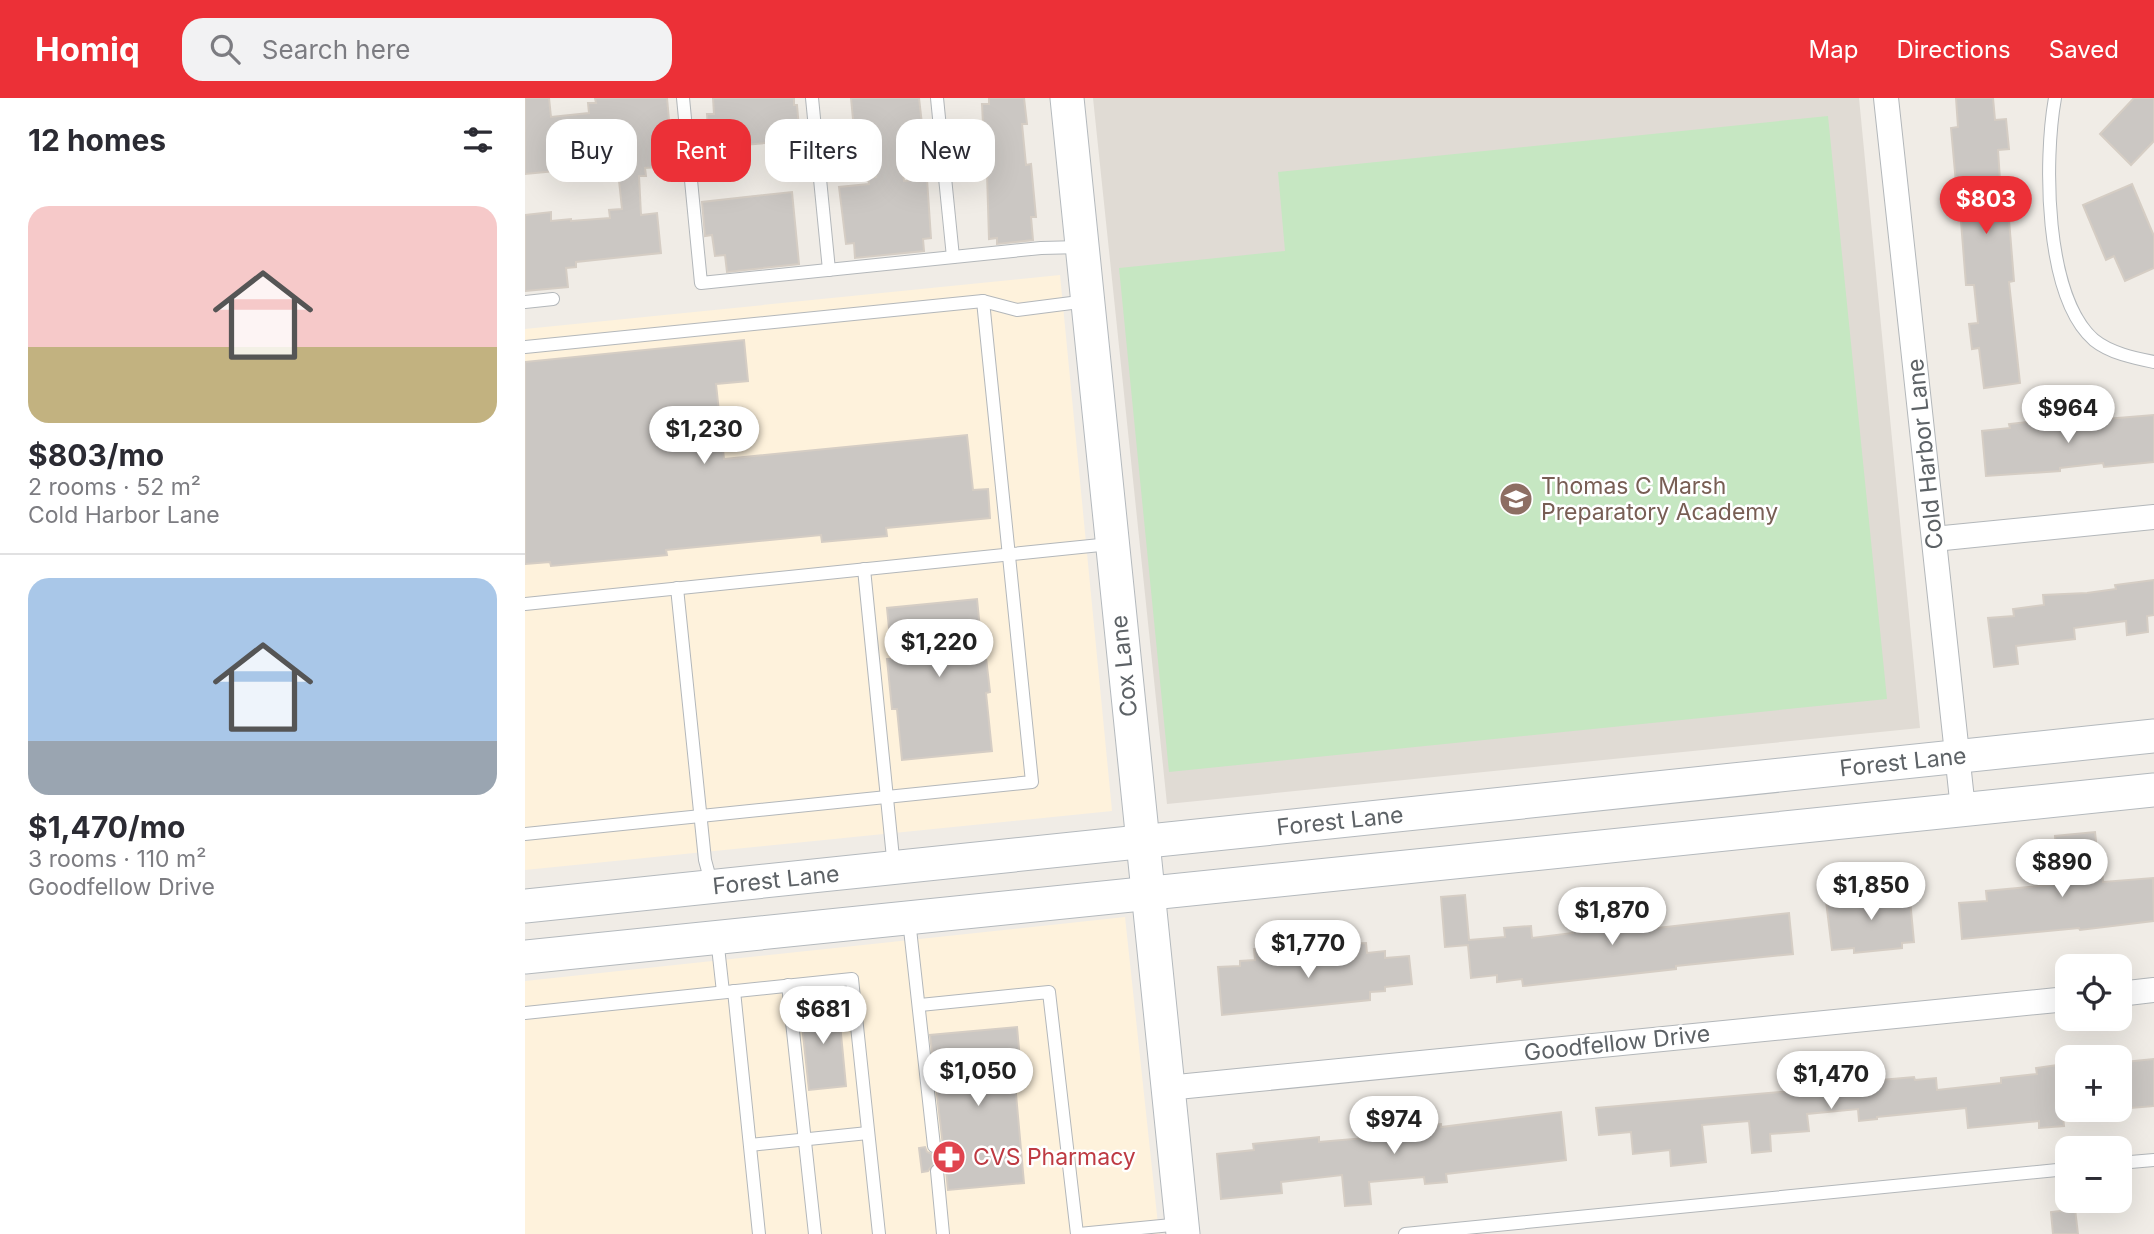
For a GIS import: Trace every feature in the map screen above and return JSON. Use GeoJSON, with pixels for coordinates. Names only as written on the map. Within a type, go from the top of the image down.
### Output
{"type":"FeatureCollection","features":[{"type":"Feature","properties":{"kind":"main road","name":"Cox Lane"},"geometry":{"type":"LineString","coordinates":[[1067,98],[1183,1229]]}},
{"type":"Feature","properties":{"kind":"main road","name":"Forest Lane"},"geometry":{"type":"LineString","coordinates":[[525,906],[2154,736]]}},
{"type":"Feature","properties":{"kind":"main road"},"geometry":{"type":"LineString","coordinates":[[525,957],[909,920],[1147,892],[2154,790]]}},
{"type":"Feature","properties":{"kind":"main road"},"geometry":{"type":"LineString","coordinates":[[712,886],[717,938]]}},
{"type":"Feature","properties":{"kind":"street","name":"Cold Harbor Lane"},"geometry":{"type":"LineString","coordinates":[[1886,98],[1963,809]]}},
{"type":"Feature","properties":{"kind":"street"},"geometry":{"type":"LineString","coordinates":[[1934,539],[2154,517]]}},
{"type":"Feature","properties":{"kind":"street"},"geometry":{"type":"LineString","coordinates":[[2132,992],[2154,990]]}},
{"type":"Feature","properties":{"kind":"street","name":"Goodfellow Drive"},"geometry":{"type":"LineString","coordinates":[[1167,1088],[2055,1000]]}},
{"type":"Feature","properties":{"kind":"lane"},"geometry":{"type":"LineString","coordinates":[[683,98],[701,283],[1041,248],[1082,247]]}},
{"type":"Feature","properties":{"kind":"lane"},"geometry":{"type":"LineString","coordinates":[[812,98],[829,270]]}},
{"type":"Feature","properties":{"kind":"lane"},"geometry":{"type":"LineString","coordinates":[[937,98],[953,257]]}},
{"type":"Feature","properties":{"kind":"lane"},"geometry":{"type":"LineString","coordinates":[[2055,98],[2049,202],[2056,261],[2071,308],[2094,340],[2125,356],[2154,362]]}},
{"type":"Feature","properties":{"kind":"lane"},"geometry":{"type":"LineString","coordinates":[[525,302],[553,299]]}},
{"type":"Feature","properties":{"kind":"lane"},"geometry":{"type":"LineString","coordinates":[[525,834],[1033,782],[983,301]]}},
{"type":"Feature","properties":{"kind":"lane"},"geometry":{"type":"LineString","coordinates":[[525,347],[983,301],[1017,310],[1087,301]]}},
{"type":"Feature","properties":{"kind":"lane"},"geometry":{"type":"LineString","coordinates":[[525,604],[1112,544]]}},
{"type":"Feature","properties":{"kind":"lane"},"geometry":{"type":"LineString","coordinates":[[864,569],[894,867]]}},
{"type":"Feature","properties":{"kind":"lane"},"geometry":{"type":"LineString","coordinates":[[677,588],[705,860],[712,886]]}},
{"type":"Feature","properties":{"kind":"lane"},"geometry":{"type":"LineString","coordinates":[[909,920],[934,1146]]}},
{"type":"Feature","properties":{"kind":"lane"},"geometry":{"type":"LineString","coordinates":[[717,938],[729,991],[759,1234]]}},
{"type":"Feature","properties":{"kind":"lane"},"geometry":{"type":"LineString","coordinates":[[525,1013],[852,979],[879,1234]]}},
{"type":"Feature","properties":{"kind":"lane"},"geometry":{"type":"LineString","coordinates":[[788,985],[815,1234]]}},
{"type":"Feature","properties":{"kind":"lane"},"geometry":{"type":"LineString","coordinates":[[920,1005],[1049,992],[1078,1234],[1183,1229]]}},
{"type":"Feature","properties":{"kind":"lane"},"geometry":{"type":"LineString","coordinates":[[750,1145],[868,1133]]}},
{"type":"Feature","properties":{"kind":"lane"},"geometry":{"type":"LineString","coordinates":[[2132,1162],[2154,1160]]}},
{"type":"Feature","properties":{"kind":"lane"},"geometry":{"type":"LineString","coordinates":[[1405,1234],[2055,1170]]}},
{"type":"Feature","properties":{"kind":"lane"},"geometry":{"type":"LineString","coordinates":[[937,1171],[943,1234]]}},
{"type":"Feature","properties":{"kind":"shaded area","name":"Thomas C Marsh Preparatory Academy"},"geometry":{"type":"Polygon","coordinates":[[[1093,98],[1859,98],[1920,728],[1167,804],[1093,98]]]}},
{"type":"Feature","properties":{"kind":"shaded area"},"geometry":{"type":"Polygon","coordinates":[[[1060,275],[1112,811],[525,870],[525,329],[1060,275]]]}},
{"type":"Feature","properties":{"kind":"shaded area"},"geometry":{"type":"Polygon","coordinates":[[[1125,917],[1159,1234],[525,1234],[525,981],[1125,917]]]}},
{"type":"Feature","properties":{"kind":"green space","name":"Thomas C Marsh Preparatory Academy"},"geometry":{"type":"Polygon","coordinates":[[[1828,116],[1887,699],[1169,772],[1119,268],[1285,251],[1278,172],[1828,116]]]}},
{"type":"Feature","properties":{"kind":"building"},"geometry":{"type":"Polygon","coordinates":[[[525,98],[549,98],[551,117],[589,113],[588,103],[596,103],[595,98],[667,98],[669,119],[651,119],[651,167],[645,168],[646,176],[639,176],[641,215],[657,213],[661,253],[576,262],[576,267],[566,268],[568,287],[525,291],[525,215],[551,212],[551,221],[571,221],[610,218],[609,210],[622,209],[619,182],[637,182],[637,119],[546,119],[546,172],[525,174],[525,98]]]}},
{"type":"Feature","properties":{"kind":"building"},"geometry":{"type":"Polygon","coordinates":[[[713,98],[794,98],[798,119],[765,119],[765,143],[751,144],[751,119],[707,119],[707,114],[714,114],[713,98]]]}},
{"type":"Feature","properties":{"kind":"building"},"geometry":{"type":"Polygon","coordinates":[[[851,98],[919,98],[921,119],[896,119],[896,182],[927,182],[931,238],[923,239],[924,251],[855,258],[854,243],[846,244],[839,187],[882,182],[882,119],[853,119],[851,98]]]}},
{"type":"Feature","properties":{"kind":"building"},"geometry":{"type":"Polygon","coordinates":[[[989,98],[1024,98],[1027,124],[1022,124],[1026,165],[1031,164],[1036,217],[1031,217],[1033,240],[997,244],[997,238],[989,239],[987,182],[995,182],[995,119],[983,119],[982,104],[989,104],[989,98]]]}},
{"type":"Feature","properties":{"kind":"building"},"geometry":{"type":"Polygon","coordinates":[[[1956,98],[1993,98],[1995,120],[2006,119],[2009,149],[1998,150],[2001,195],[2007,195],[2014,281],[2009,282],[2020,383],[1984,388],[1979,348],[1972,349],[1969,324],[1978,323],[1974,285],[1966,285],[1956,183],[1951,128],[1958,127],[1956,98]]]}},
{"type":"Feature","properties":{"kind":"building"},"geometry":{"type":"Polygon","coordinates":[[[2134,98],[2154,98],[2154,141],[2131,165],[2100,134],[2134,98]]]}},
{"type":"Feature","properties":{"kind":"building"},"geometry":{"type":"Polygon","coordinates":[[[2132,184],[2154,236],[2154,268],[2125,281],[2114,256],[2106,260],[2083,205],[2132,184]]]}},
{"type":"Feature","properties":{"kind":"building"},"geometry":{"type":"Polygon","coordinates":[[[792,192],[799,264],[727,272],[725,255],[715,256],[712,235],[705,236],[702,202],[792,192]]]}},
{"type":"Feature","properties":{"kind":"building"},"geometry":{"type":"Polygon","coordinates":[[[744,340],[748,381],[716,384],[724,459],[967,435],[973,490],[988,489],[990,518],[886,528],[887,536],[822,542],[821,535],[666,550],[667,555],[551,566],[550,562],[525,564],[525,362],[744,340]]]}},
{"type":"Feature","properties":{"kind":"building"},"geometry":{"type":"Polygon","coordinates":[[[2154,415],[2154,462],[2104,467],[2103,463],[2060,468],[2060,471],[1986,476],[1982,431],[2037,421],[2037,424],[2084,423],[2154,415]]]}},
{"type":"Feature","properties":{"kind":"building"},"geometry":{"type":"Polygon","coordinates":[[[2154,580],[2154,615],[2147,616],[2148,632],[2127,635],[2126,621],[2074,628],[2075,639],[2016,646],[2018,664],[1994,667],[1988,618],[2014,616],[2013,609],[2044,605],[2043,595],[2087,593],[2116,589],[2115,585],[2154,580]]]}},
{"type":"Feature","properties":{"kind":"building"},"geometry":{"type":"Polygon","coordinates":[[[977,599],[990,692],[986,693],[992,751],[902,760],[897,709],[892,709],[887,659],[892,659],[887,608],[977,599]]]}},
{"type":"Feature","properties":{"kind":"building"},"geometry":{"type":"Polygon","coordinates":[[[2095,832],[2103,882],[2153,878],[2154,921],[1962,939],[1959,903],[1987,901],[1986,891],[2059,884],[2055,836],[2095,832]]]}},
{"type":"Feature","properties":{"kind":"building"},"geometry":{"type":"Polygon","coordinates":[[[1909,889],[1914,942],[1902,943],[1902,948],[1854,953],[1854,948],[1832,950],[1826,901],[1909,889]]]}},
{"type":"Feature","properties":{"kind":"building"},"geometry":{"type":"Polygon","coordinates":[[[1465,895],[1469,940],[1505,937],[1504,928],[1531,926],[1532,938],[1573,933],[1572,926],[1630,920],[1631,931],[1789,913],[1793,954],[1523,986],[1522,979],[1497,982],[1497,975],[1471,978],[1468,945],[1445,947],[1441,897],[1465,895]]]}},
{"type":"Feature","properties":{"kind":"building"},"geometry":{"type":"Polygon","coordinates":[[[1366,943],[1367,953],[1385,951],[1385,958],[1409,956],[1412,984],[1385,987],[1385,991],[1370,992],[1370,1000],[1222,1015],[1218,967],[1240,966],[1240,961],[1255,960],[1254,949],[1276,948],[1276,952],[1306,953],[1307,960],[1349,956],[1348,944],[1366,943]]]}},
{"type":"Feature","properties":{"kind":"building"},"geometry":{"type":"Polygon","coordinates":[[[838,1003],[846,1086],[809,1090],[800,1007],[838,1003]]]}},
{"type":"Feature","properties":{"kind":"building","name":"CVS Pharmacy"},"geometry":{"type":"Polygon","coordinates":[[[1017,1027],[1022,1082],[1015,1083],[1024,1183],[948,1190],[946,1170],[941,1163],[933,1164],[928,1171],[922,1172],[919,1148],[925,1147],[927,1152],[934,1155],[940,1153],[943,1146],[930,1035],[1017,1027]]]}},
{"type":"Feature","properties":{"kind":"building"},"geometry":{"type":"Polygon","coordinates":[[[2154,1059],[2154,1106],[2132,1108],[2132,1061],[2154,1059]]]}},
{"type":"Feature","properties":{"kind":"building"},"geometry":{"type":"Polygon","coordinates":[[[2055,1065],[2055,1122],[2064,1122],[2064,1126],[2039,1128],[2039,1121],[1968,1128],[1966,1108],[1859,1121],[1858,1109],[1807,1114],[1809,1131],[1770,1134],[1771,1151],[1752,1153],[1749,1121],[1702,1125],[1706,1162],[1671,1166],[1670,1150],[1633,1154],[1631,1132],[1599,1135],[1596,1108],[1860,1085],[1859,1082],[1914,1077],[1915,1080],[1936,1078],[1937,1090],[2001,1083],[2001,1078],[2037,1074],[2036,1068],[2055,1065]]]}},
{"type":"Feature","properties":{"kind":"building"},"geometry":{"type":"Polygon","coordinates":[[[1561,1112],[1566,1160],[1446,1174],[1447,1182],[1425,1184],[1424,1177],[1369,1182],[1371,1204],[1345,1206],[1342,1175],[1281,1182],[1282,1193],[1221,1199],[1217,1154],[1254,1150],[1253,1144],[1319,1137],[1319,1142],[1400,1135],[1400,1128],[1441,1124],[1441,1127],[1561,1112]]]}},
{"type":"Feature","properties":{"kind":"building"},"geometry":{"type":"Polygon","coordinates":[[[2051,1212],[2075,1213],[2078,1234],[2053,1234],[2051,1212]]]}},
{"type":"Feature","properties":{"kind":"place","name":"Thomas C Marsh Preparatory Academy"},"geometry":{"type":"Point","coordinates":[1516,499]}},
{"type":"Feature","properties":{"kind":"place","name":"CVS Pharmacy"},"geometry":{"type":"Point","coordinates":[949,1157]}}]}
